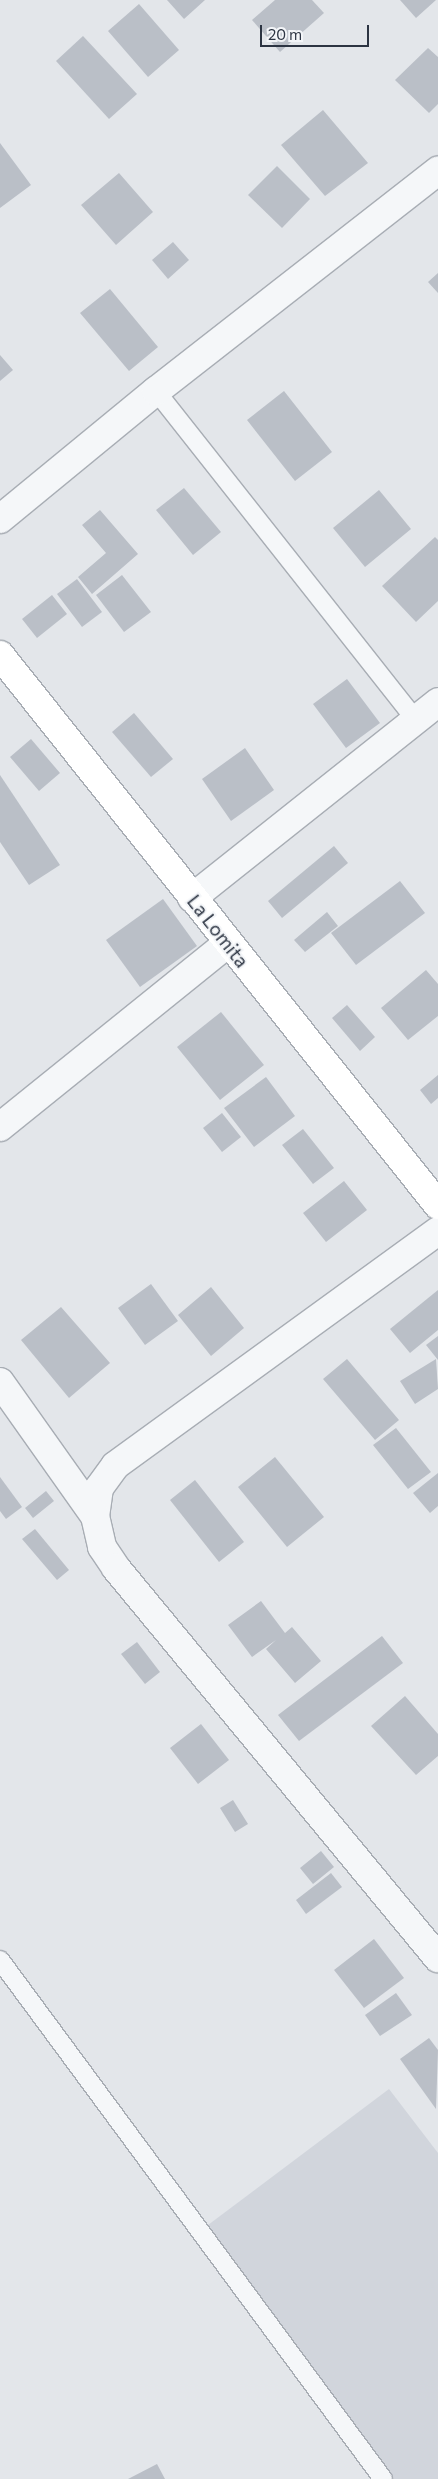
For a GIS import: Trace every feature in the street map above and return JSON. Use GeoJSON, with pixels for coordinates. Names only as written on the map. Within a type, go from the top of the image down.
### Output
{"type":"FeatureCollection","features":[{"type":"Feature","properties":{"kind":"street"},"geometry":{"type":"LineString","coordinates":[[0,519],[156,391],[438,171]]}},
{"type":"Feature","properties":{"kind":"street","name":"La Lomita"},"geometry":{"type":"LineString","coordinates":[[0,655],[227,944],[438,1205]]}},
{"type":"Feature","properties":{"kind":"street"},"geometry":{"type":"LineString","coordinates":[[192,898],[438,702]]}},
{"type":"Feature","properties":{"kind":"street"},"geometry":{"type":"LineString","coordinates":[[0,1127],[227,944]]}},
{"type":"Feature","properties":{"kind":"street"},"geometry":{"type":"LineString","coordinates":[[95,1516],[100,1488],[115,1466],[438,1231]]}},
{"type":"Feature","properties":{"kind":"street"},"geometry":{"type":"LineString","coordinates":[[0,1382],[95,1516],[102,1547],[116,1568],[438,1958]]}},
{"type":"Feature","properties":{"kind":"lane"},"geometry":{"type":"LineString","coordinates":[[156,391],[416,720]]}},
{"type":"Feature","properties":{"kind":"lane"},"geometry":{"type":"LineString","coordinates":[[0,1960],[383,2479]]}},
{"type":"Feature","properties":{"kind":"shaded area"},"geometry":{"type":"Polygon","coordinates":[[[389,2089],[438,2153],[438,2479],[390,2479],[208,2225],[389,2089]]]}},
{"type":"Feature","properties":{"kind":"building"},"geometry":{"type":"Polygon","coordinates":[[[167,0],[205,0],[184,19],[167,0]]]}},
{"type":"Feature","properties":{"kind":"building"},"geometry":{"type":"Polygon","coordinates":[[[275,0],[312,0],[324,13],[280,52],[252,20],[275,0]]]}},
{"type":"Feature","properties":{"kind":"building"},"geometry":{"type":"Polygon","coordinates":[[[400,0],[436,0],[416,18],[400,0]]]}},
{"type":"Feature","properties":{"kind":"building"},"geometry":{"type":"Polygon","coordinates":[[[139,4],[179,50],[148,77],[108,31],[139,4]]]}},
{"type":"Feature","properties":{"kind":"building"},"geometry":{"type":"Polygon","coordinates":[[[83,36],[137,94],[109,119],[56,61],[83,36]]]}},
{"type":"Feature","properties":{"kind":"building"},"geometry":{"type":"Polygon","coordinates":[[[428,48],[438,57],[438,104],[429,113],[395,80],[428,48]]]}},
{"type":"Feature","properties":{"kind":"building"},"geometry":{"type":"Polygon","coordinates":[[[323,110],[368,163],[325,196],[281,145],[323,110]]]}},
{"type":"Feature","properties":{"kind":"building"},"geometry":{"type":"Polygon","coordinates":[[[0,143],[31,185],[0,208],[0,143]]]}},
{"type":"Feature","properties":{"kind":"building"},"geometry":{"type":"Polygon","coordinates":[[[277,166],[310,199],[282,228],[248,195],[277,166]]]}},
{"type":"Feature","properties":{"kind":"building"},"geometry":{"type":"Polygon","coordinates":[[[119,173],[153,212],[116,245],[81,205],[119,173]]]}},
{"type":"Feature","properties":{"kind":"building"},"geometry":{"type":"Polygon","coordinates":[[[173,242],[189,260],[168,279],[152,260],[173,242]]]}},
{"type":"Feature","properties":{"kind":"building"},"geometry":{"type":"Polygon","coordinates":[[[438,273],[438,293],[428,282],[438,273]]]}},
{"type":"Feature","properties":{"kind":"building"},"geometry":{"type":"Polygon","coordinates":[[[110,289],[158,347],[129,371],[80,313],[110,289]]]}},
{"type":"Feature","properties":{"kind":"building"},"geometry":{"type":"Polygon","coordinates":[[[0,355],[13,370],[0,381],[0,355]]]}},
{"type":"Feature","properties":{"kind":"building"},"geometry":{"type":"Polygon","coordinates":[[[284,391],[332,452],[295,481],[247,420],[284,391]]]}},
{"type":"Feature","properties":{"kind":"building"},"geometry":{"type":"Polygon","coordinates":[[[184,488],[221,532],[193,555],[156,510],[184,488]]]}},
{"type":"Feature","properties":{"kind":"building"},"geometry":{"type":"Polygon","coordinates":[[[379,490],[411,529],[365,567],[333,528],[379,490]]]}},
{"type":"Feature","properties":{"kind":"building"},"geometry":{"type":"Polygon","coordinates":[[[100,510],[138,554],[92,594],[78,577],[106,553],[82,525],[100,510]]]}},
{"type":"Feature","properties":{"kind":"building"},"geometry":{"type":"Polygon","coordinates":[[[435,537],[438,540],[438,601],[416,622],[382,586],[435,537]]]}},
{"type":"Feature","properties":{"kind":"building"},"geometry":{"type":"Polygon","coordinates":[[[122,575],[151,612],[124,632],[96,595],[122,575]]]}},
{"type":"Feature","properties":{"kind":"building"},"geometry":{"type":"Polygon","coordinates":[[[77,579],[102,612],[82,627],[57,594],[77,579]]]}},
{"type":"Feature","properties":{"kind":"building"},"geometry":{"type":"Polygon","coordinates":[[[52,595],[67,614],[37,638],[22,619],[52,595]]]}},
{"type":"Feature","properties":{"kind":"building"},"geometry":{"type":"Polygon","coordinates":[[[347,679],[380,723],[346,748],[313,704],[347,679]]]}},
{"type":"Feature","properties":{"kind":"building"},"geometry":{"type":"Polygon","coordinates":[[[134,713],[173,759],[151,777],[112,732],[134,713]]]}},
{"type":"Feature","properties":{"kind":"building"},"geometry":{"type":"Polygon","coordinates":[[[31,739],[60,773],[39,791],[10,757],[31,739]]]}},
{"type":"Feature","properties":{"kind":"building"},"geometry":{"type":"Polygon","coordinates":[[[245,748],[274,790],[231,821],[202,779],[245,748]]]}},
{"type":"Feature","properties":{"kind":"building"},"geometry":{"type":"Polygon","coordinates":[[[0,775],[60,865],[29,885],[0,842],[0,775]]]}},
{"type":"Feature","properties":{"kind":"building"},"geometry":{"type":"Polygon","coordinates":[[[334,846],[348,863],[282,918],[268,901],[334,846]]]}},
{"type":"Feature","properties":{"kind":"building"},"geometry":{"type":"Polygon","coordinates":[[[400,881],[425,913],[356,965],[331,933],[400,881]]]}},
{"type":"Feature","properties":{"kind":"building"},"geometry":{"type":"Polygon","coordinates":[[[163,899],[197,946],[140,987],[106,940],[163,899]]]}},
{"type":"Feature","properties":{"kind":"building"},"geometry":{"type":"Polygon","coordinates":[[[327,912],[338,926],[305,952],[294,940],[327,912]]]}},
{"type":"Feature","properties":{"kind":"building"},"geometry":{"type":"Polygon","coordinates":[[[426,970],[438,984],[438,1016],[408,1040],[381,1008],[426,970]]]}},
{"type":"Feature","properties":{"kind":"building"},"geometry":{"type":"Polygon","coordinates":[[[347,1005],[375,1037],[360,1051],[332,1018],[347,1005]]]}},
{"type":"Feature","properties":{"kind":"building"},"geometry":{"type":"Polygon","coordinates":[[[221,1012],[264,1065],[220,1100],[177,1047],[221,1012]]]}},
{"type":"Feature","properties":{"kind":"building"},"geometry":{"type":"Polygon","coordinates":[[[438,1075],[438,1098],[431,1104],[420,1090],[438,1075]]]}},
{"type":"Feature","properties":{"kind":"building"},"geometry":{"type":"Polygon","coordinates":[[[266,1077],[295,1116],[254,1147],[224,1108],[266,1077]]]}},
{"type":"Feature","properties":{"kind":"building"},"geometry":{"type":"Polygon","coordinates":[[[222,1113],[241,1137],[222,1152],[203,1128],[222,1113]]]}},
{"type":"Feature","properties":{"kind":"building"},"geometry":{"type":"Polygon","coordinates":[[[303,1129],[334,1168],[313,1184],[282,1145],[303,1129]]]}},
{"type":"Feature","properties":{"kind":"building"},"geometry":{"type":"Polygon","coordinates":[[[344,1181],[367,1210],[326,1242],[303,1213],[344,1181]]]}},
{"type":"Feature","properties":{"kind":"building"},"geometry":{"type":"Polygon","coordinates":[[[151,1284],[178,1321],[145,1345],[118,1308],[151,1284]]]}},
{"type":"Feature","properties":{"kind":"building"},"geometry":{"type":"Polygon","coordinates":[[[211,1287],[244,1328],[211,1356],[178,1315],[211,1287]]]}},
{"type":"Feature","properties":{"kind":"building"},"geometry":{"type":"Polygon","coordinates":[[[438,1290],[438,1330],[410,1353],[390,1329],[438,1290]]]}},
{"type":"Feature","properties":{"kind":"building"},"geometry":{"type":"Polygon","coordinates":[[[61,1307],[110,1363],[69,1398],[21,1340],[61,1307]]]}},
{"type":"Feature","properties":{"kind":"building"},"geometry":{"type":"Polygon","coordinates":[[[438,1336],[438,1360],[426,1345],[438,1336]]]}},
{"type":"Feature","properties":{"kind":"building"},"geometry":{"type":"Polygon","coordinates":[[[347,1359],[399,1420],[375,1440],[323,1379],[347,1359]]]}},
{"type":"Feature","properties":{"kind":"building"},"geometry":{"type":"Polygon","coordinates":[[[436,1359],[438,1389],[415,1404],[400,1381],[436,1359]]]}},
{"type":"Feature","properties":{"kind":"building"},"geometry":{"type":"Polygon","coordinates":[[[396,1428],[431,1472],[408,1489],[373,1445],[396,1428]]]}},
{"type":"Feature","properties":{"kind":"building"},"geometry":{"type":"Polygon","coordinates":[[[275,1457],[324,1517],[287,1547],[238,1487],[275,1457]]]}},
{"type":"Feature","properties":{"kind":"building"},"geometry":{"type":"Polygon","coordinates":[[[438,1473],[438,1506],[430,1513],[413,1493],[438,1473]]]}},
{"type":"Feature","properties":{"kind":"building"},"geometry":{"type":"Polygon","coordinates":[[[0,1477],[22,1507],[6,1519],[0,1511],[0,1477]]]}},
{"type":"Feature","properties":{"kind":"building"},"geometry":{"type":"Polygon","coordinates":[[[195,1480],[244,1542],[219,1562],[170,1500],[195,1480]]]}},
{"type":"Feature","properties":{"kind":"building"},"geometry":{"type":"Polygon","coordinates":[[[46,1491],[54,1501],[33,1518],[25,1508],[46,1491]]]}},
{"type":"Feature","properties":{"kind":"building"},"geometry":{"type":"Polygon","coordinates":[[[35,1529],[69,1570],[57,1580],[22,1539],[35,1529]]]}},
{"type":"Feature","properties":{"kind":"building"},"geometry":{"type":"Polygon","coordinates":[[[261,1601],[285,1633],[292,1627],[321,1661],[295,1683],[266,1649],[276,1640],[252,1657],[228,1625],[261,1601]]]}},
{"type":"Feature","properties":{"kind":"building"},"geometry":{"type":"Polygon","coordinates":[[[382,1636],[403,1663],[299,1741],[278,1715],[382,1636]]]}},
{"type":"Feature","properties":{"kind":"building"},"geometry":{"type":"Polygon","coordinates":[[[137,1642],[160,1672],[145,1684],[121,1654],[137,1642]]]}},
{"type":"Feature","properties":{"kind":"building"},"geometry":{"type":"Polygon","coordinates":[[[405,1696],[438,1734],[438,1756],[416,1775],[371,1726],[405,1696]]]}},
{"type":"Feature","properties":{"kind":"building"},"geometry":{"type":"Polygon","coordinates":[[[201,1724],[229,1760],[198,1784],[170,1748],[201,1724]]]}},
{"type":"Feature","properties":{"kind":"building"},"geometry":{"type":"Polygon","coordinates":[[[233,1800],[248,1824],[235,1832],[220,1808],[233,1800]]]}},
{"type":"Feature","properties":{"kind":"building"},"geometry":{"type":"Polygon","coordinates":[[[321,1851],[334,1867],[313,1884],[300,1868],[321,1851]]]}},
{"type":"Feature","properties":{"kind":"building"},"geometry":{"type":"Polygon","coordinates":[[[331,1873],[342,1887],[306,1914],[296,1900],[331,1873]]]}},
{"type":"Feature","properties":{"kind":"building"},"geometry":{"type":"Polygon","coordinates":[[[374,1939],[404,1978],[364,2008],[334,1970],[374,1939]]]}},
{"type":"Feature","properties":{"kind":"building"},"geometry":{"type":"Polygon","coordinates":[[[396,1993],[412,2015],[380,2036],[365,2015],[396,1993]]]}},
{"type":"Feature","properties":{"kind":"building"},"geometry":{"type":"Polygon","coordinates":[[[429,2038],[438,2050],[436,2109],[400,2059],[429,2038]]]}},
{"type":"Feature","properties":{"kind":"building"},"geometry":{"type":"Polygon","coordinates":[[[157,2464],[165,2479],[128,2479],[157,2464]]]}}]}
